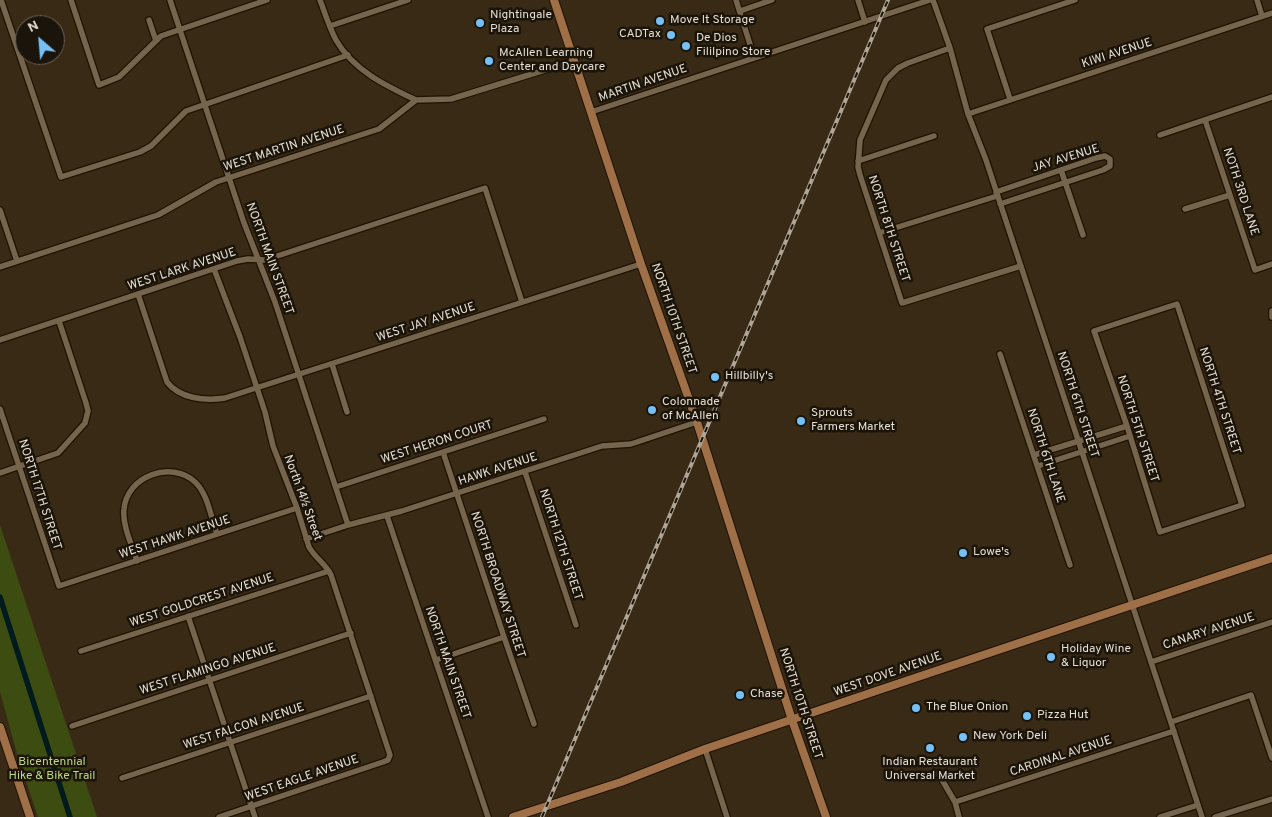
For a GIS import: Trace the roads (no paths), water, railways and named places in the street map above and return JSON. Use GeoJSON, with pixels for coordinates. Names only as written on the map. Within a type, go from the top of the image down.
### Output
{"type":"FeatureCollection","features":[{"type":"Feature","properties":{"kind":"main road","name":"NORTH 10TH STREET"},"geometry":{"type":"LineString","coordinates":[[554,0],[641,264],[697,422],[792,720],[826,817]]}},
{"type":"Feature","properties":{"kind":"main road","name":"WEST DOVE AVENUE"},"geometry":{"type":"LineString","coordinates":[[513,817],[620,782],[705,749],[1272,558]]}},
{"type":"Feature","properties":{"kind":"main road"},"geometry":{"type":"LineString","coordinates":[[0,727],[30,817]]}},
{"type":"Feature","properties":{"kind":"street"},"geometry":{"type":"LineString","coordinates":[[1,0],[61,177],[140,152],[151,146],[186,111],[348,55]]}},
{"type":"Feature","properties":{"kind":"street"},"geometry":{"type":"LineString","coordinates":[[71,0],[99,84],[120,77],[161,36],[268,0]]}},
{"type":"Feature","properties":{"kind":"street","name":"NORTH MAIN STREET"},"geometry":{"type":"LineString","coordinates":[[170,0],[244,223],[275,302],[348,525]]}},
{"type":"Feature","properties":{"kind":"street"},"geometry":{"type":"LineString","coordinates":[[320,0],[337,42],[348,55],[365,72],[386,86],[416,100],[451,99],[574,61]]}},
{"type":"Feature","properties":{"kind":"street"},"geometry":{"type":"LineString","coordinates":[[384,0],[387,7]]}},
{"type":"Feature","properties":{"kind":"street"},"geometry":{"type":"LineString","coordinates":[[330,26],[408,0]]}},
{"type":"Feature","properties":{"kind":"street"},"geometry":{"type":"LineString","coordinates":[[736,0],[754,57]]}},
{"type":"Feature","properties":{"kind":"street"},"geometry":{"type":"LineString","coordinates":[[740,11],[772,0]]}},
{"type":"Feature","properties":{"kind":"street"},"geometry":{"type":"LineString","coordinates":[[858,0],[865,22]]}},
{"type":"Feature","properties":{"kind":"street","name":"MARTIN AVENUE"},"geometry":{"type":"LineString","coordinates":[[591,112],[932,0]]}},
{"type":"Feature","properties":{"kind":"street","name":"NORTH 6TH STREET"},"geometry":{"type":"LineString","coordinates":[[932,0],[950,48],[968,114],[997,194],[1202,817]]}},
{"type":"Feature","properties":{"kind":"street"},"geometry":{"type":"LineString","coordinates":[[1010,100],[987,29],[1075,0]]}},
{"type":"Feature","properties":{"kind":"street"},"geometry":{"type":"LineString","coordinates":[[1257,0],[1262,16]]}},
{"type":"Feature","properties":{"kind":"street","name":"KIWI AVENUE"},"geometry":{"type":"LineString","coordinates":[[968,114],[1272,13]]}},
{"type":"Feature","properties":{"kind":"street"},"geometry":{"type":"LineString","coordinates":[[149,20],[156,41]]}},
{"type":"Feature","properties":{"kind":"street"},"geometry":{"type":"LineString","coordinates":[[934,136],[858,161],[860,140],[886,80],[898,68],[908,63],[950,48]]}},
{"type":"Feature","properties":{"kind":"street"},"geometry":{"type":"LineString","coordinates":[[1160,136],[1272,97]]}},
{"type":"Feature","properties":{"kind":"street","name":"WEST MARTIN AVENUE"},"geometry":{"type":"LineString","coordinates":[[0,267],[158,215],[210,184],[229,177],[379,129],[416,100]]}},
{"type":"Feature","properties":{"kind":"street","name":"NOTH 3RD LANE"},"geometry":{"type":"LineString","coordinates":[[1205,120],[1255,270],[1272,264]]}},
{"type":"Feature","properties":{"kind":"street","name":"JAY AVENUE"},"geometry":{"type":"LineString","coordinates":[[880,233],[1102,156],[1110,159],[1110,166],[1103,170],[1000,204]]}},
{"type":"Feature","properties":{"kind":"street","name":"NORTH 8TH STREET"},"geometry":{"type":"LineString","coordinates":[[858,161],[860,175],[902,303],[1020,266]]}},
{"type":"Feature","properties":{"kind":"street"},"geometry":{"type":"LineString","coordinates":[[1061,170],[1083,235]]}},
{"type":"Feature","properties":{"kind":"street","name":"WEST LARK AVENUE"},"geometry":{"type":"LineString","coordinates":[[0,340],[214,268],[248,259],[265,260],[485,188],[522,302]]}},
{"type":"Feature","properties":{"kind":"street"},"geometry":{"type":"LineString","coordinates":[[1185,209],[1230,195]]}},
{"type":"Feature","properties":{"kind":"street"},"geometry":{"type":"LineString","coordinates":[[0,210],[17,261]]}},
{"type":"Feature","properties":{"kind":"street","name":"WEST JAY AVENUE"},"geometry":{"type":"LineString","coordinates":[[138,294],[165,378],[170,386],[176,392],[185,396],[217,400],[641,264]]}},
{"type":"Feature","properties":{"kind":"street","name":"North 14½ Street"},"geometry":{"type":"LineString","coordinates":[[214,268],[257,388],[275,452],[297,508],[306,539],[312,552],[329,571],[351,633],[390,758]]}},
{"type":"Feature","properties":{"kind":"street","name":"NORTH 5TH STREET"},"geometry":{"type":"LineString","coordinates":[[1160,532],[1127,426],[1094,331],[1177,304]]}},
{"type":"Feature","properties":{"kind":"street","name":"NORTH 4TH STREET"},"geometry":{"type":"LineString","coordinates":[[1160,532],[1242,505],[1177,304]]}},
{"type":"Feature","properties":{"kind":"street"},"geometry":{"type":"LineString","coordinates":[[1272,311],[1272,317]]}},
{"type":"Feature","properties":{"kind":"street"},"geometry":{"type":"LineString","coordinates":[[0,473],[58,453],[86,423],[88,407],[60,321]]}},
{"type":"Feature","properties":{"kind":"street","name":"NORTH 6TH LANE"},"geometry":{"type":"LineString","coordinates":[[1000,354],[1070,565]]}},
{"type":"Feature","properties":{"kind":"street"},"geometry":{"type":"LineString","coordinates":[[332,364],[348,412]]}},
{"type":"Feature","properties":{"kind":"street","name":"NORTH 17TH STREET"},"geometry":{"type":"LineString","coordinates":[[0,409],[59,586]]}},
{"type":"Feature","properties":{"kind":"street","name":"WEST HERON COURT"},"geometry":{"type":"LineString","coordinates":[[336,487],[544,419]]}},
{"type":"Feature","properties":{"kind":"street","name":"HAWK AVENUE"},"geometry":{"type":"LineString","coordinates":[[306,539],[348,525],[387,516],[602,446],[631,444],[697,422]]}},
{"type":"Feature","properties":{"kind":"street"},"geometry":{"type":"LineString","coordinates":[[1034,456],[1127,426]]}},
{"type":"Feature","properties":{"kind":"street"},"geometry":{"type":"LineString","coordinates":[[1038,466],[1130,436]]}},
{"type":"Feature","properties":{"kind":"street","name":"NORTH BROADWAY STREET"},"geometry":{"type":"LineString","coordinates":[[443,452],[534,724]]}},
{"type":"Feature","properties":{"kind":"street"},"geometry":{"type":"LineString","coordinates":[[137,560],[125,521],[124,509],[130,489],[140,480],[149,476],[165,472],[182,473],[195,482],[205,498],[217,534]]}},
{"type":"Feature","properties":{"kind":"street","name":"NORTH 12TH STREET"},"geometry":{"type":"LineString","coordinates":[[525,472],[576,625]]}},
{"type":"Feature","properties":{"kind":"street","name":"WEST HAWK AVENUE"},"geometry":{"type":"LineString","coordinates":[[59,586],[297,508]]}},
{"type":"Feature","properties":{"kind":"street","name":"NORTH MAIN STREET"},"geometry":{"type":"LineString","coordinates":[[387,516],[488,817]]}},
{"type":"Feature","properties":{"kind":"street","name":"WEST GOLDCREST AVENUE"},"geometry":{"type":"LineString","coordinates":[[81,651],[329,571]]}},
{"type":"Feature","properties":{"kind":"street"},"geometry":{"type":"LineString","coordinates":[[188,616],[255,817]]}},
{"type":"Feature","properties":{"kind":"street","name":"CANARY AVENUE"},"geometry":{"type":"LineString","coordinates":[[1152,662],[1272,622]]}},
{"type":"Feature","properties":{"kind":"street","name":"WEST FLAMINGO AVENUE"},"geometry":{"type":"LineString","coordinates":[[72,726],[351,633]]}},
{"type":"Feature","properties":{"kind":"street"},"geometry":{"type":"LineString","coordinates":[[436,660],[504,637]]}},
{"type":"Feature","properties":{"kind":"street"},"geometry":{"type":"LineString","coordinates":[[1171,722],[1251,695],[1272,758]]}},
{"type":"Feature","properties":{"kind":"street","name":"WEST FALCON AVENUE"},"geometry":{"type":"LineString","coordinates":[[122,778],[371,696]]}},
{"type":"Feature","properties":{"kind":"street","name":"CARDINAL AVENUE"},"geometry":{"type":"LineString","coordinates":[[954,802],[1174,731]]}},
{"type":"Feature","properties":{"kind":"street"},"geometry":{"type":"LineString","coordinates":[[705,749],[727,817]]}},
{"type":"Feature","properties":{"kind":"street","name":"WEST EAGLE AVENUE"},"geometry":{"type":"LineString","coordinates":[[219,817],[390,758]]}},
{"type":"Feature","properties":{"kind":"street"},"geometry":{"type":"LineString","coordinates":[[938,773],[954,802],[959,817]]}},
{"type":"Feature","properties":{"kind":"street"},"geometry":{"type":"LineString","coordinates":[[1215,817],[1272,799]]}},
{"type":"Feature","properties":{"kind":"street"},"geometry":{"type":"LineString","coordinates":[[1160,817],[1198,804]]}},
{"type":"Feature","properties":{"kind":"waterway"},"geometry":{"type":"LineString","coordinates":[[0,597],[70,817]]}},
{"type":"Feature","properties":{"kind":"railway"},"geometry":{"type":"LineString","coordinates":[[542,817],[888,0]]}},
{"type":"Feature","properties":{"kind":"place","name":"Move It Storage"},"geometry":{"type":"Point","coordinates":[660,21]}},
{"type":"Feature","properties":{"kind":"place","name":"Nightingale Plaza"},"geometry":{"type":"Point","coordinates":[480,23]}},
{"type":"Feature","properties":{"kind":"place","name":"CADTax"},"geometry":{"type":"Point","coordinates":[671,35]}},
{"type":"Feature","properties":{"kind":"place","name":"De Dios Fililpino Store"},"geometry":{"type":"Point","coordinates":[686,46]}},
{"type":"Feature","properties":{"kind":"place","name":"McAllen Learning Center and Daycare"},"geometry":{"type":"Point","coordinates":[489,61]}},
{"type":"Feature","properties":{"kind":"place","name":"Hillbilly's"},"geometry":{"type":"Point","coordinates":[715,377]}},
{"type":"Feature","properties":{"kind":"place","name":"Colonnade of McAllen"},"geometry":{"type":"Point","coordinates":[652,410]}},
{"type":"Feature","properties":{"kind":"place","name":"Sprouts Farmers Market"},"geometry":{"type":"Point","coordinates":[801,421]}},
{"type":"Feature","properties":{"kind":"place","name":"Lowe's"},"geometry":{"type":"Point","coordinates":[963,553]}},
{"type":"Feature","properties":{"kind":"place","name":"Holiday Wine & Liquor"},"geometry":{"type":"Point","coordinates":[1051,657]}},
{"type":"Feature","properties":{"kind":"place","name":"Chase"},"geometry":{"type":"Point","coordinates":[740,695]}},
{"type":"Feature","properties":{"kind":"place","name":"The Blue Onion"},"geometry":{"type":"Point","coordinates":[916,708]}},
{"type":"Feature","properties":{"kind":"place","name":"Pizza Hut"},"geometry":{"type":"Point","coordinates":[1027,716]}},
{"type":"Feature","properties":{"kind":"place","name":"New York Deli"},"geometry":{"type":"Point","coordinates":[963,737]}},
{"type":"Feature","properties":{"kind":"place","name":"Indian Restaurant Universal Market"},"geometry":{"type":"Point","coordinates":[930,748]}},
{"type":"Feature","properties":{"kind":"park label","name":"Bicentennial Hike & Bike Trail"},"geometry":{"type":"Point","coordinates":[52,770]}}]}
